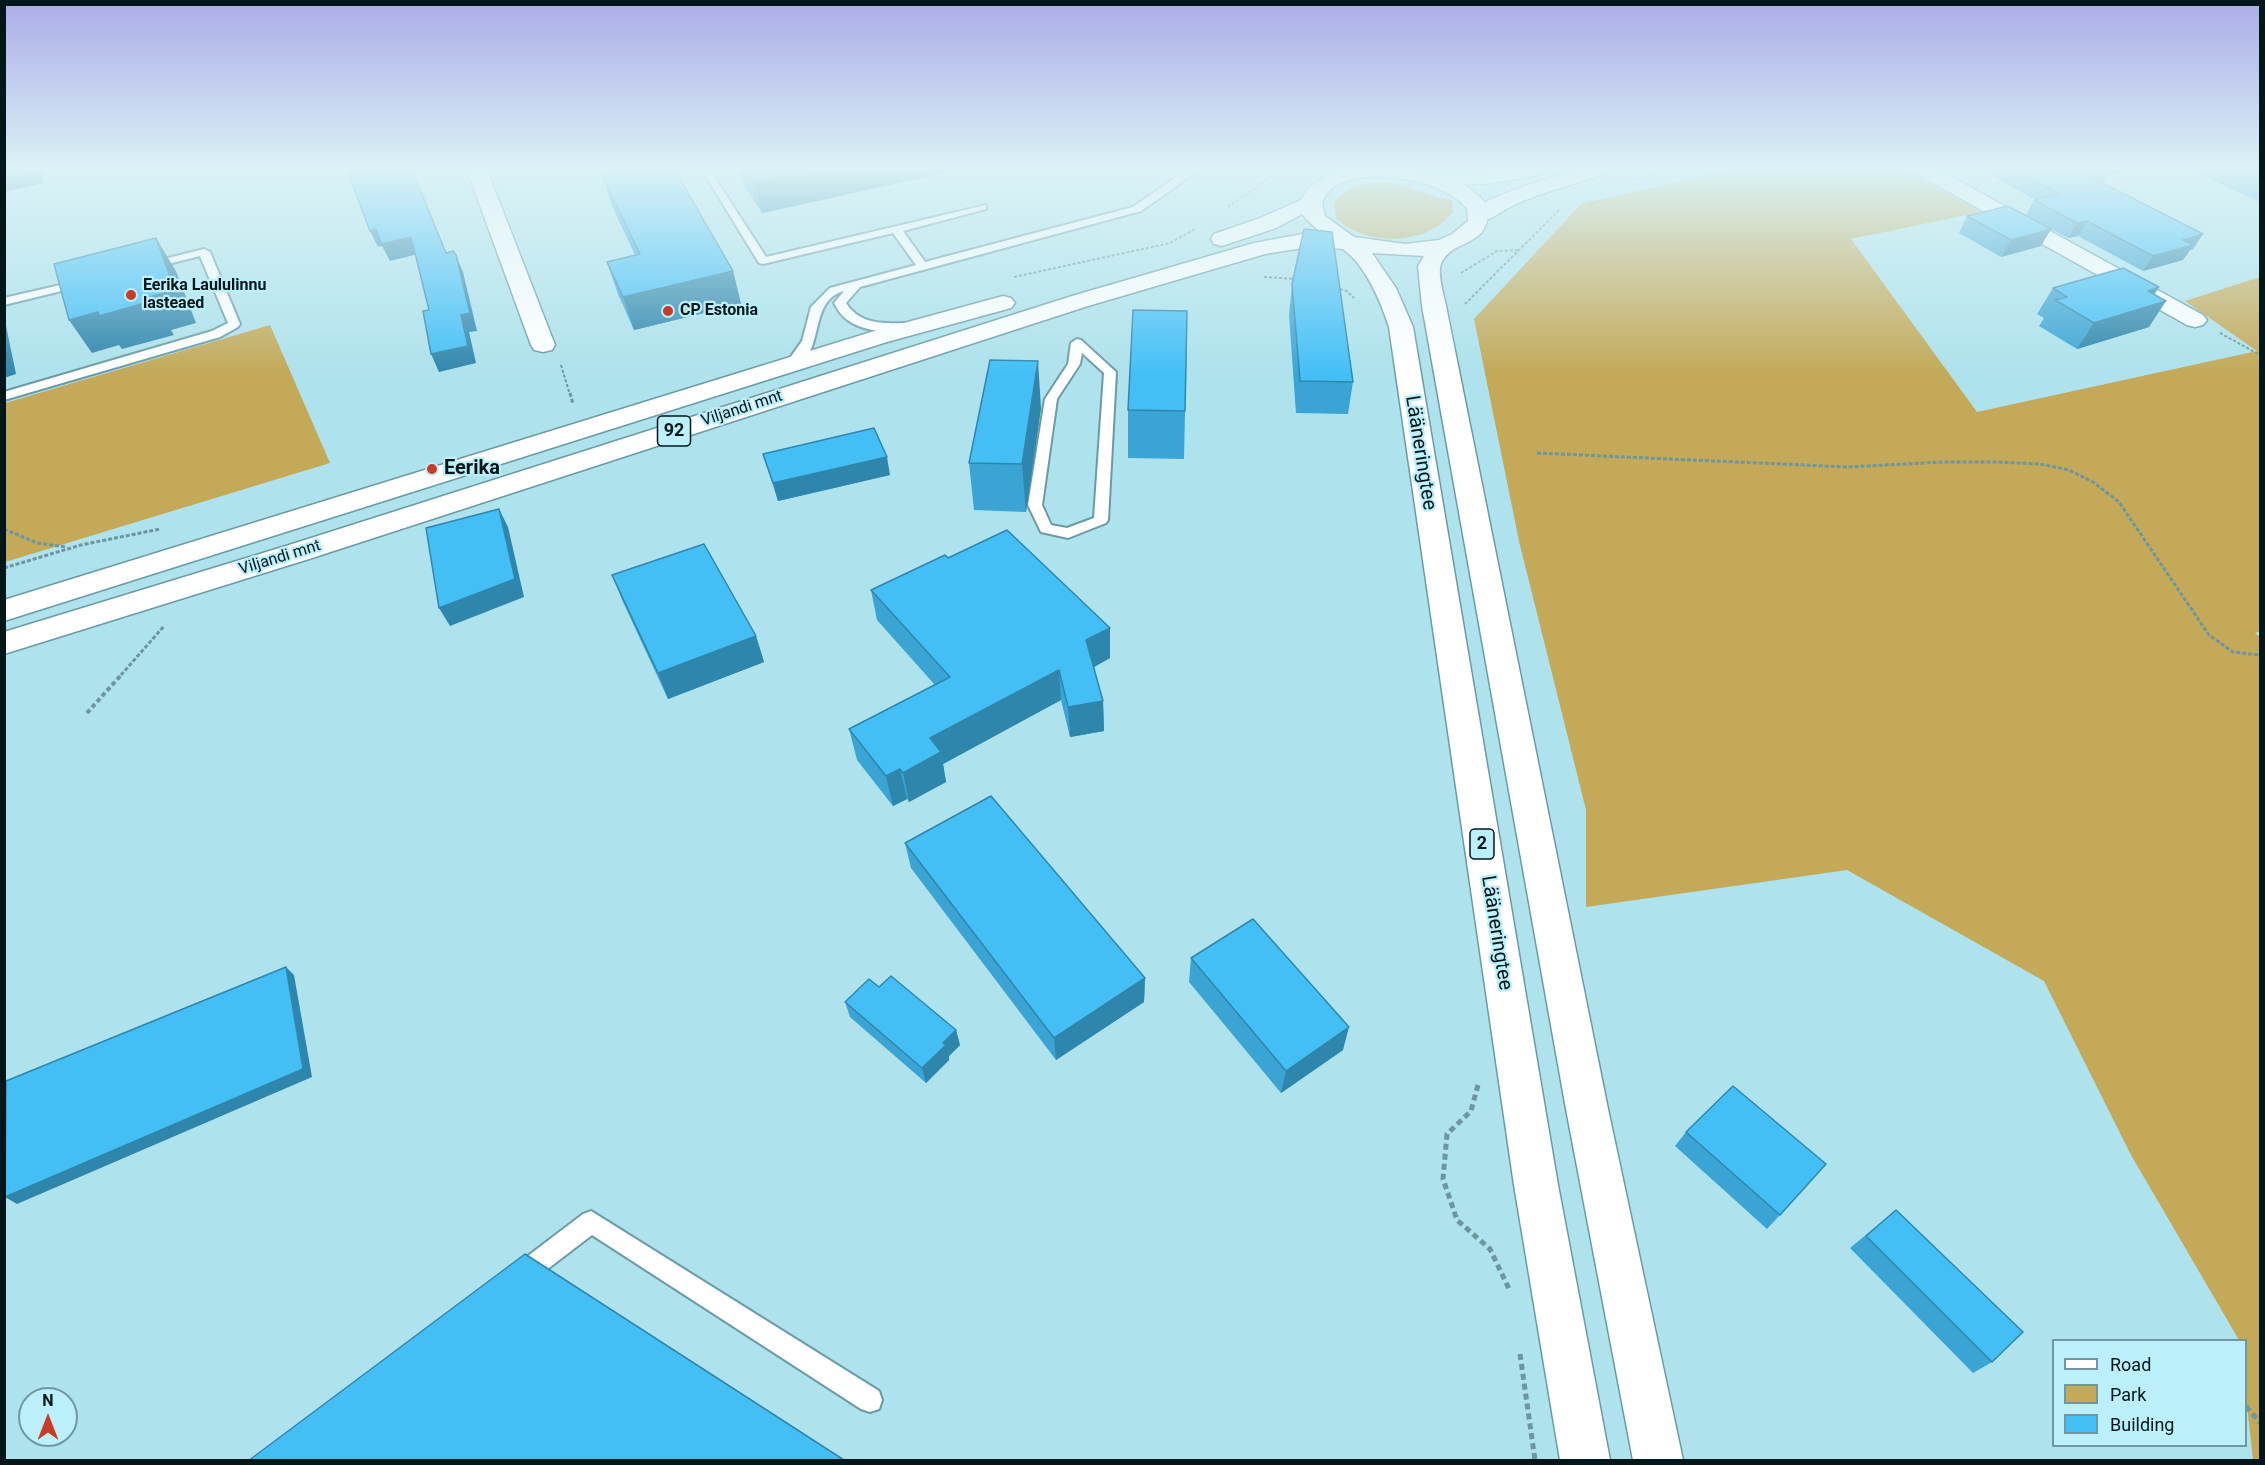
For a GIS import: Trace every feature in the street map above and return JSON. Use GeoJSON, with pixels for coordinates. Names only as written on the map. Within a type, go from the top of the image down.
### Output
{"type":"FeatureCollection","features":[{"type":"Feature","properties":{"kind":"main road"},"geometry":{"type":"LineString","coordinates":[[503,238],[543,345]]}},
{"type":"Feature","properties":{"kind":"main road","name":"Viljandi mnt"},"geometry":{"type":"LineString","coordinates":[[4,611],[915,327],[1179,253],[1222,238]]}},
{"type":"Feature","properties":{"kind":"main road","name":"Lääneringtee"},"geometry":{"type":"LineString","coordinates":[[1342,238],[1370,264],[1388,289],[1401,327],[1536,1185],[1585,1461]]}},
{"type":"Feature","properties":{"kind":"main road","name":"Lääneringtee"},"geometry":{"type":"LineString","coordinates":[[1465,238],[1450,260],[1429,266],[1434,306],[1589,1121],[1658,1461]]}},
{"type":"Feature","properties":{"kind":"main road"},"geometry":{"type":"LineString","coordinates":[[2048,238],[2195,320]]}},
{"type":"Feature","properties":{"kind":"main road","name":"Viljandi mnt"},"geometry":{"type":"LineString","coordinates":[[4,644],[154,595],[299,552],[1080,301],[1262,248],[1308,240],[1348,242]]}},
{"type":"Feature","properties":{"kind":"main road","name":"Lääneringtee"},"geometry":{"type":"LineString","coordinates":[[1348,242],[1387,249],[1413,250],[1450,260]]}},
{"type":"Feature","properties":{"kind":"lane"},"geometry":{"type":"LineString","coordinates":[[749,238],[764,261],[857,238]]}},
{"type":"Feature","properties":{"kind":"lane"},"geometry":{"type":"LineString","coordinates":[[903,238],[923,267]]}},
{"type":"Feature","properties":{"kind":"lane"},"geometry":{"type":"LineString","coordinates":[[792,365],[805,349],[812,315],[819,302],[834,290],[1029,238]]}},
{"type":"Feature","properties":{"kind":"lane"},"geometry":{"type":"LineString","coordinates":[[4,396],[216,334],[234,324],[204,252],[137,269]]}},
{"type":"Feature","properties":{"kind":"lane"},"geometry":{"type":"LineString","coordinates":[[4,302],[93,280]]}},
{"type":"Feature","properties":{"kind":"lane"},"geometry":{"type":"LineString","coordinates":[[855,285],[840,303],[845,314],[861,325],[915,327]]}},
{"type":"Feature","properties":{"kind":"lane"},"geometry":{"type":"LineString","coordinates":[[1077,343],[1110,372],[1101,520],[1068,533],[1046,529],[1035,505],[1051,399],[1074,364],[1077,343]]}},
{"type":"Feature","properties":{"kind":"lane"},"geometry":{"type":"LineString","coordinates":[[498,1292],[591,1222],[870,1401]]}},
{"type":"Feature","properties":{"kind":"path"},"geometry":{"type":"LineString","coordinates":[[1450,260],[1497,251],[1519,250]]}},
{"type":"Feature","properties":{"kind":"path"},"geometry":{"type":"LineString","coordinates":[[1254,277],[1307,281]]}},
{"type":"Feature","properties":{"kind":"path"},"geometry":{"type":"LineString","coordinates":[[1328,285],[1347,291],[1358,302]]}},
{"type":"Feature","properties":{"kind":"path"},"geometry":{"type":"LineString","coordinates":[[2195,320],[2260,355]]}},
{"type":"Feature","properties":{"kind":"path"},"geometry":{"type":"LineString","coordinates":[[543,345],[555,349],[576,411]]}},
{"type":"Feature","properties":{"kind":"path"},"geometry":{"type":"LineString","coordinates":[[1537,453],[1848,467],[1942,462],[1997,462],[2040,464],[2069,470],[2093,482],[2119,502],[2209,635],[2234,652],[2260,655]]}},
{"type":"Feature","properties":{"kind":"path"},"geometry":{"type":"LineString","coordinates":[[4,529],[37,543],[70,548]]}},
{"type":"Feature","properties":{"kind":"path"},"geometry":{"type":"LineString","coordinates":[[87,713],[170,618]]}},
{"type":"Feature","properties":{"kind":"path"},"geometry":{"type":"LineString","coordinates":[[1478,1082],[1471,1111],[1447,1134],[1443,1179],[1457,1220],[1490,1249],[1511,1292]]}},
{"type":"Feature","properties":{"kind":"path"},"geometry":{"type":"LineString","coordinates":[[1519,1348],[1535,1461]]}},
{"type":"Feature","properties":{"kind":"path"},"geometry":{"type":"LineString","coordinates":[[2247,1407],[2260,1424]]}},
{"type":"Feature","properties":{"kind":"green space"},"geometry":{"type":"Polygon","coordinates":[[[1549,238],[1854,238],[1851,239],[1977,412],[2257,351],[2185,301],[2260,277],[2260,631],[2255,633],[2260,637],[2260,1460],[2253,1460],[2247,1405],[2247,1339],[2238,1339],[2131,1155],[2044,981],[1847,870],[1586,907],[1586,810],[1519,541],[1474,319],[1549,238]]]}},
{"type":"Feature","properties":{"kind":"green space"},"geometry":{"type":"Polygon","coordinates":[[[270,325],[330,463],[5,562],[5,403],[270,325]]]}},
{"type":"Feature","properties":{"kind":"building"},"geometry":{"type":"Polygon","coordinates":[[[156,238],[175,290],[150,297],[152,301],[99,316],[98,312],[69,320],[54,264],[156,238]]]}},
{"type":"Feature","properties":{"kind":"building"},"geometry":{"type":"Polygon","coordinates":[[[380,238],[405,238],[382,244],[380,238]]]}},
{"type":"Feature","properties":{"kind":"building"},"geometry":{"type":"Polygon","coordinates":[[[411,238],[440,238],[446,253],[453,251],[456,255],[470,313],[461,315],[468,346],[431,354],[423,311],[429,310],[411,238]]]}},
{"type":"Feature","properties":{"kind":"building"},"geometry":{"type":"Polygon","coordinates":[[[632,238],[714,238],[733,271],[623,297],[607,262],[640,254],[632,238]]]}},
{"type":"Feature","properties":{"kind":"building"},"geometry":{"type":"Polygon","coordinates":[[[1302,238],[1333,238],[1353,382],[1300,381],[1292,284],[1302,238]]]}},
{"type":"Feature","properties":{"kind":"building"},"geometry":{"type":"Polygon","coordinates":[[[2120,238],[2188,238],[2183,240],[2193,245],[2153,256],[2120,238]]]}},
{"type":"Feature","properties":{"kind":"building"},"geometry":{"type":"Polygon","coordinates":[[[2123,268],[2159,287],[2148,291],[2166,301],[2094,323],[2055,300],[2067,297],[2053,288],[2123,268]]]}},
{"type":"Feature","properties":{"kind":"building"},"geometry":{"type":"Polygon","coordinates":[[[1133,310],[1187,311],[1185,411],[1128,410],[1133,310]]]}},
{"type":"Feature","properties":{"kind":"building"},"geometry":{"type":"Polygon","coordinates":[[[990,360],[1038,361],[1022,464],[969,463],[990,360]]]}},
{"type":"Feature","properties":{"kind":"building"},"geometry":{"type":"Polygon","coordinates":[[[874,428],[887,457],[773,483],[763,454],[874,428]]]}},
{"type":"Feature","properties":{"kind":"building"},"geometry":{"type":"Polygon","coordinates":[[[499,509],[515,579],[439,608],[426,528],[499,509]]]}},
{"type":"Feature","properties":{"kind":"building"},"geometry":{"type":"Polygon","coordinates":[[[1007,530],[1110,628],[1086,640],[1103,701],[1068,707],[1059,670],[930,738],[941,752],[903,773],[900,769],[886,776],[849,729],[950,677],[871,590],[945,555],[948,558],[1007,530]]]}},
{"type":"Feature","properties":{"kind":"building"},"geometry":{"type":"Polygon","coordinates":[[[704,544],[756,636],[658,673],[612,575],[704,544]]]}},
{"type":"Feature","properties":{"kind":"building"},"geometry":{"type":"Polygon","coordinates":[[[991,796],[1145,978],[1054,1038],[905,843],[991,796]]]}},
{"type":"Feature","properties":{"kind":"building"},"geometry":{"type":"Polygon","coordinates":[[[1253,919],[1349,1027],[1286,1071],[1191,958],[1253,919]]]}},
{"type":"Feature","properties":{"kind":"building"},"geometry":{"type":"Polygon","coordinates":[[[286,967],[303,1069],[5,1197],[6,1081],[286,967]]]}},
{"type":"Feature","properties":{"kind":"building"},"geometry":{"type":"Polygon","coordinates":[[[891,976],[956,1030],[943,1043],[946,1045],[922,1068],[845,1002],[869,979],[879,987],[891,976]]]}},
{"type":"Feature","properties":{"kind":"building"},"geometry":{"type":"Polygon","coordinates":[[[1733,1086],[1826,1164],[1780,1215],[1686,1132],[1733,1086]]]}},
{"type":"Feature","properties":{"kind":"building"},"geometry":{"type":"Polygon","coordinates":[[[1896,1210],[2023,1332],[1992,1362],[1866,1236],[1896,1210]]]}},
{"type":"Feature","properties":{"kind":"building"},"geometry":{"type":"Polygon","coordinates":[[[525,1254],[844,1460],[248,1461],[525,1254]]]}},
{"type":"Feature","properties":{"kind":"place","name":"Eerika Laululinnu lasteaed"},"geometry":{"type":"Point","coordinates":[131,295]}},
{"type":"Feature","properties":{"kind":"place","name":"CP Estonia"},"geometry":{"type":"Point","coordinates":[668,311]}},
{"type":"Feature","properties":{"kind":"place","name":"Eerika"},"geometry":{"type":"Point","coordinates":[432,469]}}]}
